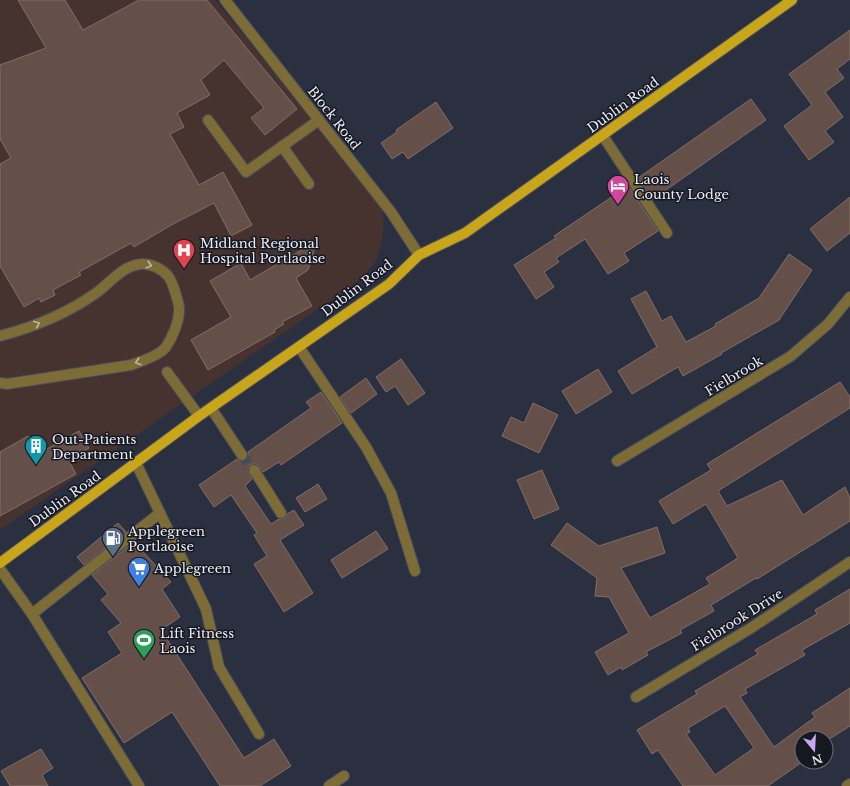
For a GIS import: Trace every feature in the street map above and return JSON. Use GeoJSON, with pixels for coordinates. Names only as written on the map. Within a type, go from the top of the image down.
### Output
{"type":"FeatureCollection","features":[{"type":"Feature","properties":{"kind":"main road","name":"Dublin Road"},"geometry":{"type":"LineString","coordinates":[[0,563],[199,416],[389,284],[419,255],[465,233],[792,0]]}},
{"type":"Feature","properties":{"kind":"street","name":"Block Road"},"geometry":{"type":"LineString","coordinates":[[225,0],[391,212],[419,255]]}},
{"type":"Feature","properties":{"kind":"street"},"geometry":{"type":"LineString","coordinates":[[208,120],[246,172],[319,120]]}},
{"type":"Feature","properties":{"kind":"street"},"geometry":{"type":"LineString","coordinates":[[603,136],[667,233]]}},
{"type":"Feature","properties":{"kind":"street"},"geometry":{"type":"LineString","coordinates":[[282,146],[309,184]]}},
{"type":"Feature","properties":{"kind":"street"},"geometry":{"type":"LineString","coordinates":[[0,336],[22,330],[61,313],[97,293],[125,268],[142,264],[153,265],[169,277],[180,310],[176,326],[165,349],[145,360],[131,365],[7,384],[0,383]]}},
{"type":"Feature","properties":{"kind":"street","name":"Fielbrook"},"geometry":{"type":"LineString","coordinates":[[618,461],[791,356],[828,324],[850,297]]}},
{"type":"Feature","properties":{"kind":"street"},"geometry":{"type":"LineString","coordinates":[[298,347],[366,447],[391,493],[415,571]]}},
{"type":"Feature","properties":{"kind":"street"},"geometry":{"type":"LineString","coordinates":[[167,372],[199,416]]}},
{"type":"Feature","properties":{"kind":"street"},"geometry":{"type":"LineString","coordinates":[[211,408],[242,455]]}},
{"type":"Feature","properties":{"kind":"street"},"geometry":{"type":"LineString","coordinates":[[136,463],[206,608],[219,667],[259,734]]}},
{"type":"Feature","properties":{"kind":"street"},"geometry":{"type":"LineString","coordinates":[[254,470],[281,513]]}},
{"type":"Feature","properties":{"kind":"street"},"geometry":{"type":"LineString","coordinates":[[32,614],[160,513]]}},
{"type":"Feature","properties":{"kind":"street","name":"Fielbrook Drive"},"geometry":{"type":"LineString","coordinates":[[636,697],[751,628],[850,562]]}},
{"type":"Feature","properties":{"kind":"street"},"geometry":{"type":"LineString","coordinates":[[0,569],[32,614],[139,786]]}},
{"type":"Feature","properties":{"kind":"street"},"geometry":{"type":"LineString","coordinates":[[329,786],[344,776]]}},
{"type":"Feature","properties":{"kind":"shaded area","name":"Midland Regional Hospital Portlaoise"},"geometry":{"type":"Polygon","coordinates":[[[0,0],[215,0],[378,197],[384,220],[382,242],[376,261],[361,279],[0,530],[0,0]]]}},
{"type":"Feature","properties":{"kind":"building"},"geometry":{"type":"Polygon","coordinates":[[[18,0],[65,0],[83,30],[139,0],[207,0],[297,109],[265,135],[251,118],[264,108],[224,60],[201,80],[210,95],[177,113],[184,127],[170,134],[199,185],[223,172],[252,225],[231,236],[214,203],[173,224],[134,247],[131,243],[79,272],[81,275],[53,290],[55,295],[41,302],[39,298],[24,307],[0,266],[0,164],[11,158],[0,139],[0,65],[46,48],[18,0]]]}},
{"type":"Feature","properties":{"kind":"building"},"geometry":{"type":"Polygon","coordinates":[[[850,30],[850,59],[837,69],[844,78],[825,92],[843,117],[825,131],[834,142],[809,160],[784,126],[812,105],[789,74],[850,30]]]}},
{"type":"Feature","properties":{"kind":"building"},"geometry":{"type":"Polygon","coordinates":[[[751,99],[766,120],[653,199],[638,178],[751,99]]]}},
{"type":"Feature","properties":{"kind":"building"},"geometry":{"type":"Polygon","coordinates":[[[436,102],[453,128],[408,159],[403,152],[392,159],[381,143],[397,132],[396,130],[436,102]]]}},
{"type":"Feature","properties":{"kind":"building"},"geometry":{"type":"Polygon","coordinates":[[[628,186],[658,231],[624,253],[629,261],[608,274],[585,239],[556,258],[559,262],[544,272],[554,287],[536,299],[514,265],[556,238],[554,236],[628,186]]]}},
{"type":"Feature","properties":{"kind":"building"},"geometry":{"type":"Polygon","coordinates":[[[850,197],[850,233],[827,251],[810,229],[850,197]]]}},
{"type":"Feature","properties":{"kind":"building"},"geometry":{"type":"Polygon","coordinates":[[[317,241],[308,270],[296,278],[312,306],[282,322],[284,324],[274,330],[275,332],[208,370],[191,340],[231,317],[210,281],[241,263],[250,280],[317,241]]]}},
{"type":"Feature","properties":{"kind":"building"},"geometry":{"type":"Polygon","coordinates":[[[789,254],[812,270],[779,320],[683,376],[678,367],[632,394],[618,371],[657,347],[631,299],[646,291],[662,321],[671,316],[686,342],[716,326],[715,324],[759,298],[789,254]]]}},
{"type":"Feature","properties":{"kind":"building"},"geometry":{"type":"Polygon","coordinates":[[[401,359],[425,393],[408,405],[395,386],[386,392],[376,377],[401,359]]]}},
{"type":"Feature","properties":{"kind":"building"},"geometry":{"type":"Polygon","coordinates":[[[598,369],[612,392],[576,414],[562,391],[598,369]]]}},
{"type":"Feature","properties":{"kind":"building"},"geometry":{"type":"Polygon","coordinates":[[[366,378],[377,394],[351,413],[340,397],[366,378]]]}},
{"type":"Feature","properties":{"kind":"building"},"geometry":{"type":"Polygon","coordinates":[[[840,382],[850,397],[850,408],[718,491],[727,506],[782,480],[803,515],[845,487],[850,498],[850,521],[757,579],[756,578],[711,605],[714,611],[680,630],[682,633],[646,652],[648,655],[622,670],[621,667],[608,675],[595,652],[629,633],[609,597],[595,596],[597,578],[551,545],[567,523],[599,546],[657,527],[665,553],[621,568],[650,618],[710,584],[706,578],[738,558],[706,504],[673,524],[659,501],[711,470],[707,464],[840,382]]]}},
{"type":"Feature","properties":{"kind":"building"},"geometry":{"type":"Polygon","coordinates":[[[321,392],[342,423],[281,465],[279,462],[263,472],[257,464],[250,465],[248,470],[252,479],[245,486],[271,524],[279,519],[285,518],[287,514],[294,510],[304,525],[280,540],[313,593],[284,612],[254,564],[267,556],[254,535],[257,533],[231,495],[214,507],[199,485],[237,459],[242,461],[246,460],[248,458],[248,452],[311,408],[306,402],[321,392]]]}},
{"type":"Feature","properties":{"kind":"building"},"geometry":{"type":"Polygon","coordinates":[[[533,403],[558,415],[539,453],[502,436],[511,417],[524,423],[533,403]]]}},
{"type":"Feature","properties":{"kind":"building","name":"Out-Patients Department"},"geometry":{"type":"Polygon","coordinates":[[[79,431],[89,448],[68,459],[76,474],[0,516],[0,452],[28,436],[38,454],[79,431]]]}},
{"type":"Feature","properties":{"kind":"building"},"geometry":{"type":"Polygon","coordinates":[[[542,470],[559,509],[534,519],[517,480],[542,470]]]}},
{"type":"Feature","properties":{"kind":"building"},"geometry":{"type":"Polygon","coordinates":[[[318,484],[327,499],[305,512],[296,498],[318,484]]]}},
{"type":"Feature","properties":{"kind":"building"},"geometry":{"type":"Polygon","coordinates":[[[118,523],[126,532],[84,565],[77,557],[118,523]]]}},
{"type":"Feature","properties":{"kind":"building"},"geometry":{"type":"Polygon","coordinates":[[[376,531],[388,549],[342,578],[331,560],[376,531]]]}},
{"type":"Feature","properties":{"kind":"building"},"geometry":{"type":"Polygon","coordinates":[[[134,542],[171,582],[162,589],[180,617],[161,630],[244,758],[274,739],[291,766],[260,786],[220,786],[172,712],[124,743],[82,678],[122,653],[108,632],[121,623],[101,600],[108,594],[92,575],[134,542]]]}},
{"type":"Feature","properties":{"kind":"building"},"geometry":{"type":"Polygon","coordinates":[[[850,589],[850,623],[802,650],[805,655],[745,689],[747,693],[740,697],[774,747],[794,732],[794,768],[768,786],[683,786],[658,750],[652,754],[637,730],[697,694],[695,691],[758,654],[755,650],[817,614],[815,610],[850,589]],[[725,706],[688,728],[690,732],[686,734],[715,775],[754,748],[725,706]]]}},
{"type":"Feature","properties":{"kind":"building"},"geometry":{"type":"Polygon","coordinates":[[[850,688],[850,726],[834,736],[834,730],[797,730],[815,717],[812,713],[850,688]]]}},
{"type":"Feature","properties":{"kind":"building"},"geometry":{"type":"Polygon","coordinates":[[[41,749],[53,768],[42,775],[48,786],[10,786],[1,771],[41,749]]]}},
{"type":"Feature","properties":{"kind":"tunnel"},"geometry":{"type":"LineString","coordinates":[[242,455],[254,470]]}},
{"type":"Feature","properties":{"kind":"place","name":"Laois County Lodge"},"geometry":{"type":"Point","coordinates":[618,206]}},
{"type":"Feature","properties":{"kind":"place","name":"Midland Regional Hospital Portlaoise"},"geometry":{"type":"Point","coordinates":[184,270]}},
{"type":"Feature","properties":{"kind":"place","name":"Out-Patients Department"},"geometry":{"type":"Point","coordinates":[36,466]}},
{"type":"Feature","properties":{"kind":"place","name":"Applegreen Portlaoise"},"geometry":{"type":"Point","coordinates":[113,558]}},
{"type":"Feature","properties":{"kind":"place","name":"Applegreen"},"geometry":{"type":"Point","coordinates":[139,588]}},
{"type":"Feature","properties":{"kind":"place","name":"Lift Fitness Laois"},"geometry":{"type":"Point","coordinates":[144,660]}}]}
